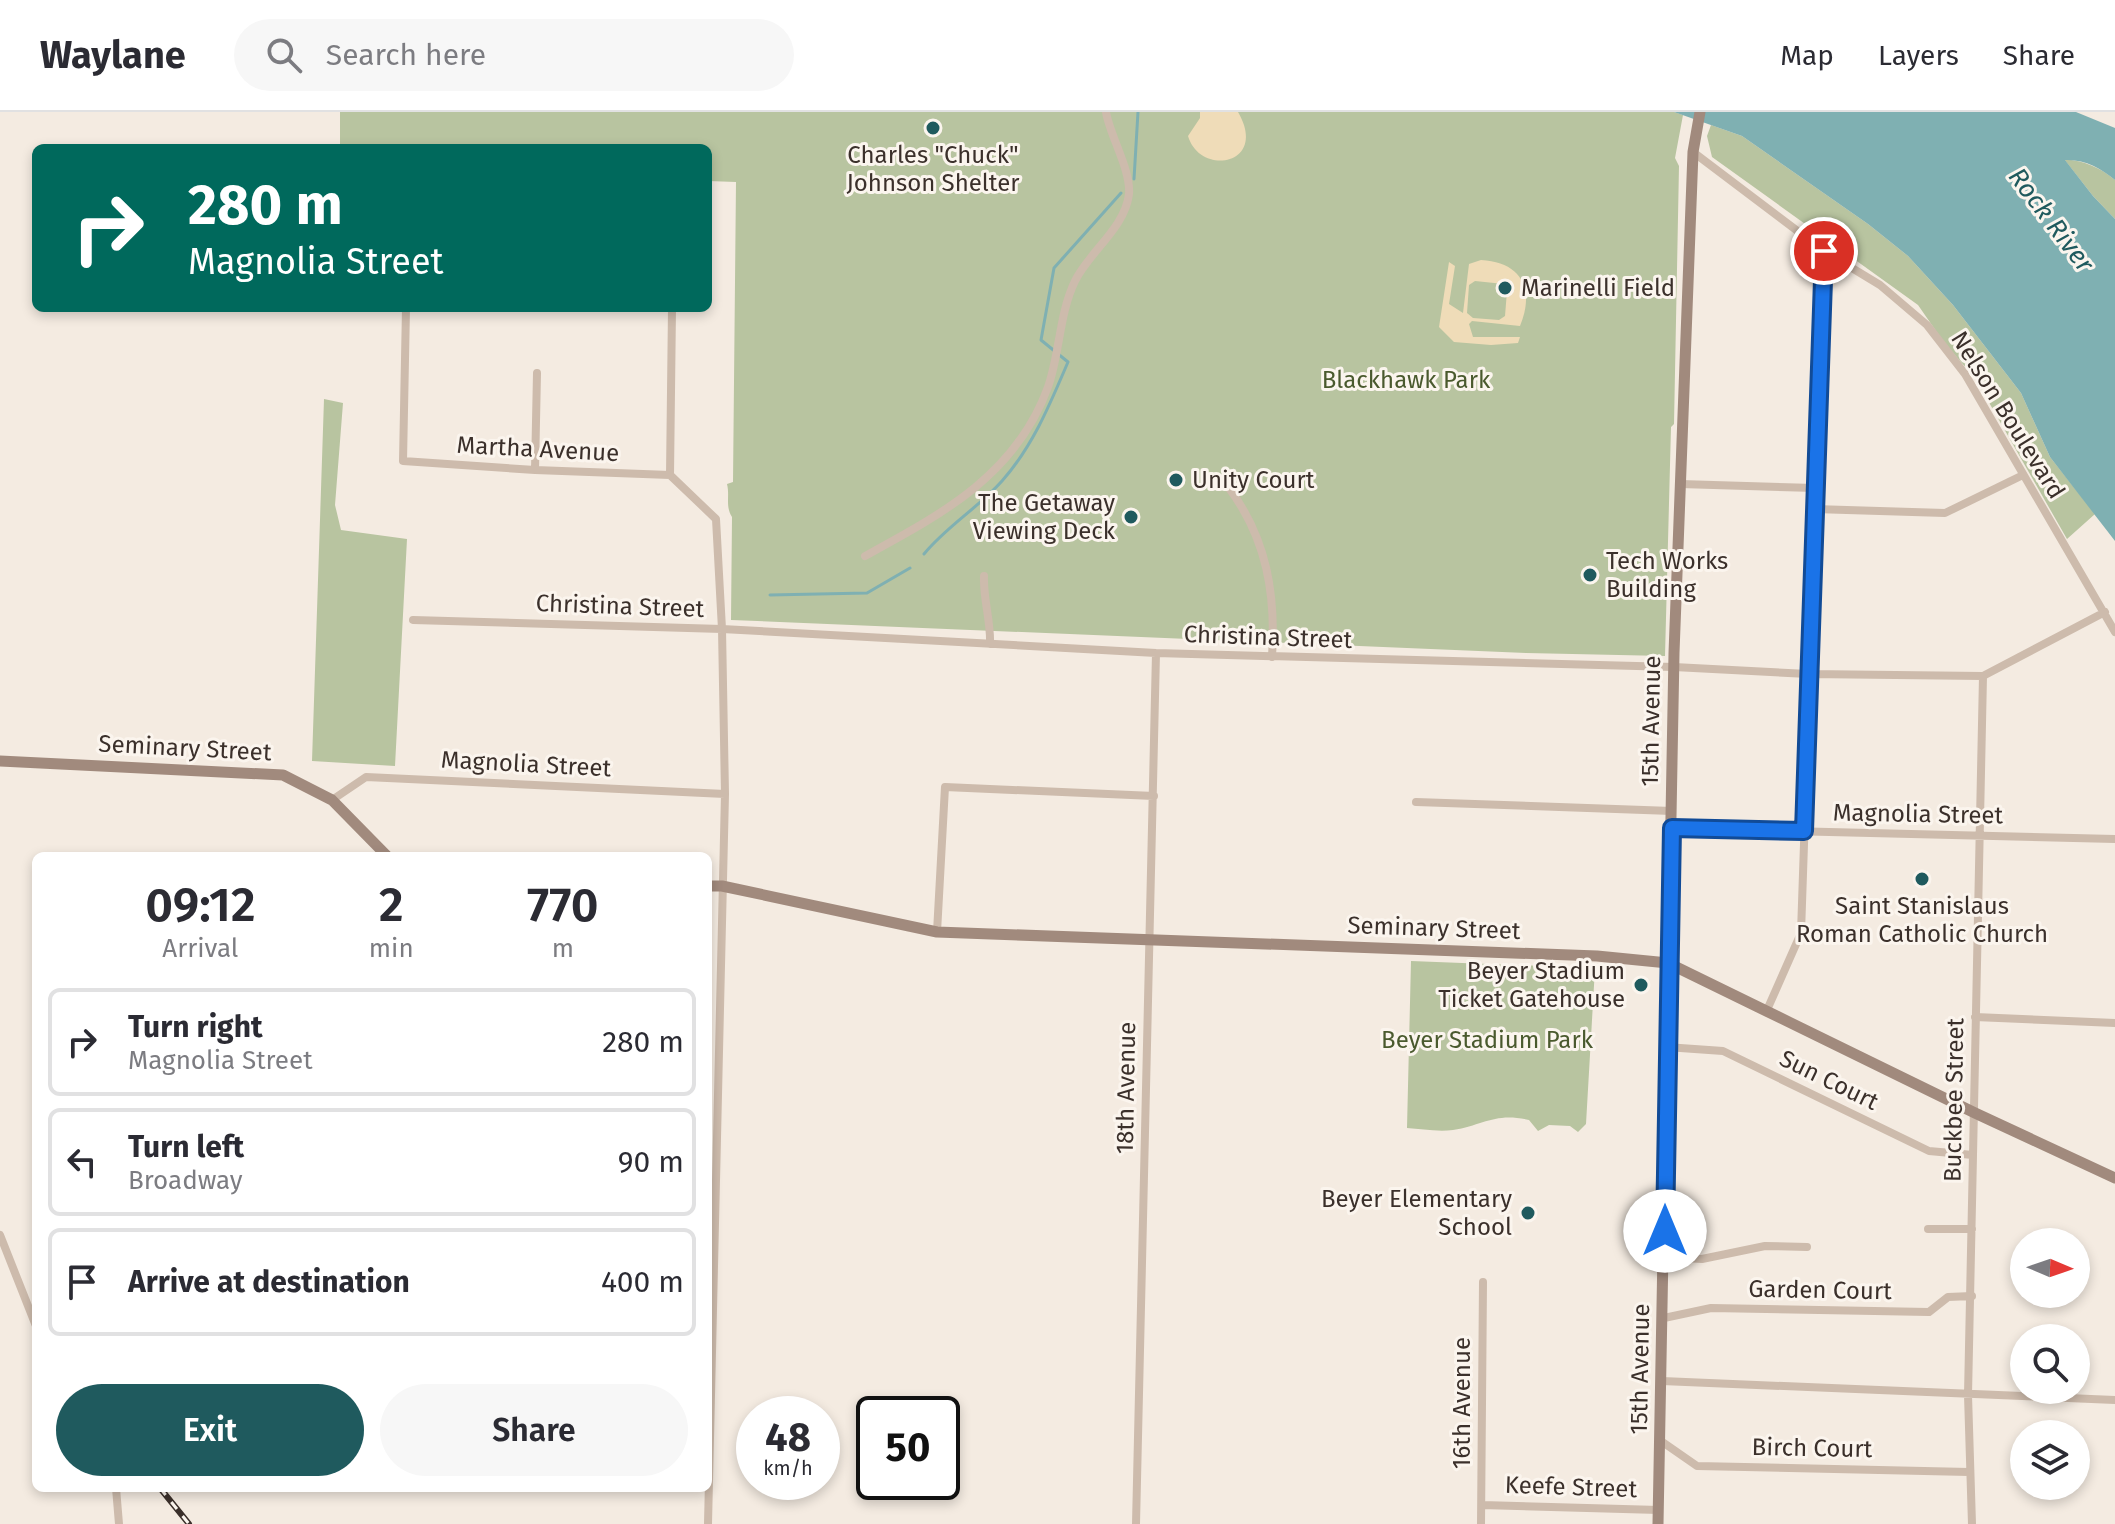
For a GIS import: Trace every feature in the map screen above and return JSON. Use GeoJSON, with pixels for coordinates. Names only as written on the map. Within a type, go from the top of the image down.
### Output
{"type":"FeatureCollection","features":[{"type":"Feature","properties":{"kind":"street"},"geometry":{"type":"LineString","coordinates":[[865,556],[962,500],[997,469],[1028,426],[1048,387],[1075,281],[1120,218],[1129,193],[1106,112]]}},
{"type":"Feature","properties":{"kind":"street","name":"15th Avenue"},"geometry":{"type":"LineString","coordinates":[[1658,1524],[1674,667],[1693,152],[1699,116]]}},
{"type":"Feature","properties":{"kind":"street","name":"Nelson Boulevard"},"geometry":{"type":"LineString","coordinates":[[1693,152],[1824,251],[1880,285],[1927,325],[1965,374],[2115,632]]}},
{"type":"Feature","properties":{"kind":"street"},"geometry":{"type":"LineString","coordinates":[[1767,1010],[1801,933],[1824,251]]}},
{"type":"Feature","properties":{"kind":"street","name":"Martha Avenue"},"geometry":{"type":"LineString","coordinates":[[406,312],[403,461],[670,475]]}},
{"type":"Feature","properties":{"kind":"street"},"geometry":{"type":"LineString","coordinates":[[672,312],[670,475],[716,519],[722,629],[725,794],[712,1342]]}},
{"type":"Feature","properties":{"kind":"street"},"geometry":{"type":"LineString","coordinates":[[535,470],[537,373]]}},
{"type":"Feature","properties":{"kind":"street"},"geometry":{"type":"LineString","coordinates":[[1814,509],[1945,513],[2023,475]]}},
{"type":"Feature","properties":{"kind":"street"},"geometry":{"type":"LineString","coordinates":[[1680,484],[1815,488]]}},
{"type":"Feature","properties":{"kind":"street"},"geometry":{"type":"LineString","coordinates":[[1229,488],[1246,511],[1273,596],[1272,657]]}},
{"type":"Feature","properties":{"kind":"street"},"geometry":{"type":"LineString","coordinates":[[984,576],[991,625],[990,644]]}},
{"type":"Feature","properties":{"kind":"street","name":"Christina Street"},"geometry":{"type":"LineString","coordinates":[[413,620],[722,629],[1156,653],[1674,667],[1808,674],[1983,676],[2105,612]]}},
{"type":"Feature","properties":{"kind":"street","name":"18th Avenue"},"geometry":{"type":"LineString","coordinates":[[1136,1524],[1156,653]]}},
{"type":"Feature","properties":{"kind":"street","name":"Buckbee Street"},"geometry":{"type":"LineString","coordinates":[[1972,1524],[1968,1395],[1983,676]]}},
{"type":"Feature","properties":{"kind":"street","name":"Seminary Street"},"geometry":{"type":"LineString","coordinates":[[0,761],[283,775],[332,800],[383,852]]}},
{"type":"Feature","properties":{"kind":"street","name":"Magnolia Street"},"geometry":{"type":"LineString","coordinates":[[332,800],[366,777],[725,794]]}},
{"type":"Feature","properties":{"kind":"street"},"geometry":{"type":"LineString","coordinates":[[937,932],[945,787],[1154,796]]}},
{"type":"Feature","properties":{"kind":"street"},"geometry":{"type":"LineString","coordinates":[[1416,802],[1672,811]]}},
{"type":"Feature","properties":{"kind":"street","name":"Magnolia Street"},"geometry":{"type":"LineString","coordinates":[[1672,828],[2115,839]]}},
{"type":"Feature","properties":{"kind":"street","name":"Seminary Street"},"geometry":{"type":"LineString","coordinates":[[712,886],[937,932],[1597,956],[1668,963],[2115,1178]]}},
{"type":"Feature","properties":{"kind":"street"},"geometry":{"type":"LineString","coordinates":[[1975,1017],[2115,1023]]}},
{"type":"Feature","properties":{"kind":"street","name":"Sun Court"},"geometry":{"type":"LineString","coordinates":[[1666,1047],[1723,1051],[1929,1151],[1973,1155]]}},
{"type":"Feature","properties":{"kind":"street"},"geometry":{"type":"LineString","coordinates":[[1928,1229],[1972,1229]]}},
{"type":"Feature","properties":{"kind":"street"},"geometry":{"type":"LineString","coordinates":[[0,1235],[32,1316]]}},
{"type":"Feature","properties":{"kind":"street"},"geometry":{"type":"LineString","coordinates":[[1665,1257],[1702,1259],[1765,1246],[1807,1247]]}},
{"type":"Feature","properties":{"kind":"street","name":"16th Avenue"},"geometry":{"type":"LineString","coordinates":[[1481,1524],[1483,1282]]}},
{"type":"Feature","properties":{"kind":"street","name":"Garden Court"},"geometry":{"type":"LineString","coordinates":[[1664,1318],[1711,1308],[1929,1312],[1948,1297],[1972,1296]]}},
{"type":"Feature","properties":{"kind":"street"},"geometry":{"type":"LineString","coordinates":[[1662,1381],[2115,1400]]}},
{"type":"Feature","properties":{"kind":"street","name":"Birch Court"},"geometry":{"type":"LineString","coordinates":[[1661,1441],[1697,1466],[1969,1472]]}},
{"type":"Feature","properties":{"kind":"street"},"geometry":{"type":"LineString","coordinates":[[116,1492],[119,1524]]}},
{"type":"Feature","properties":{"kind":"street"},"geometry":{"type":"LineString","coordinates":[[708,1524],[709,1492]]}},
{"type":"Feature","properties":{"kind":"street","name":"Keefe Street"},"geometry":{"type":"LineString","coordinates":[[1482,1505],[1659,1510]]}},
{"type":"Feature","properties":{"kind":"green space","name":"Blackhawk Park"},"geometry":{"type":"Polygon","coordinates":[[[340,112],[1674,112],[1683,115],[1675,158],[1679,166],[1674,424],[1671,427],[1665,656],[731,620],[732,517],[727,484],[733,482],[736,182],[712,181],[712,144],[340,144],[340,112]]]}},
{"type":"Feature","properties":{"kind":"green space"},"geometry":{"type":"Polygon","coordinates":[[[1711,125],[1742,136],[1868,224],[1908,256],[1953,305],[2021,393],[2050,457],[2095,514],[2067,539],[1975,378],[1945,344],[1918,305],[1712,157],[1707,136],[1711,125]]]}},
{"type":"Feature","properties":{"kind":"green space"},"geometry":{"type":"Polygon","coordinates":[[[2064,159],[2091,165],[2115,180],[2115,219],[2093,196],[2064,159]]]}},
{"type":"Feature","properties":{"kind":"green space"},"geometry":{"type":"Polygon","coordinates":[[[324,399],[343,403],[335,505],[341,530],[407,539],[395,766],[312,761],[324,399]]]}},
{"type":"Feature","properties":{"kind":"green space","name":"Beyer Stadium Park"},"geometry":{"type":"Polygon","coordinates":[[[1411,961],[1595,968],[1586,1124],[1578,1132],[1570,1126],[1549,1125],[1538,1131],[1529,1120],[1507,1117],[1453,1130],[1407,1128],[1411,961]]]}},
{"type":"Feature","properties":{"kind":"sand"},"geometry":{"type":"Polygon","coordinates":[[[1200,112],[1238,112],[1245,130],[1245,144],[1239,154],[1217,160],[1205,157],[1195,149],[1188,136],[1200,118],[1200,112]]]}},
{"type":"Feature","properties":{"kind":"sand"},"geometry":{"type":"Polygon","coordinates":[[[1481,260],[1495,262],[1515,272],[1522,280],[1526,301],[1520,326],[1472,321],[1469,324],[1473,337],[1520,337],[1518,343],[1491,345],[1454,342],[1439,327],[1449,262],[1455,266],[1449,304],[1463,313],[1469,264],[1481,260]],[[1475,281],[1469,285],[1467,313],[1473,318],[1499,320],[1505,316],[1507,291],[1504,284],[1475,281]]]}},
{"type":"Feature","properties":{"kind":"water","name":"Rock River"},"geometry":{"type":"Polygon","coordinates":[[[1674,112],[2076,112],[2115,128],[2115,180],[2092,165],[2065,160],[2115,219],[2115,541],[2050,457],[2021,393],[1953,305],[1908,256],[1868,224],[1742,136],[1674,112]]]}},
{"type":"Feature","properties":{"kind":"waterway"},"geometry":{"type":"LineString","coordinates":[[1134,179],[1138,112]]}},
{"type":"Feature","properties":{"kind":"waterway"},"geometry":{"type":"LineString","coordinates":[[924,554],[1002,481],[1032,439],[1068,362],[1041,340],[1054,268],[1121,193]]}},
{"type":"Feature","properties":{"kind":"waterway"},"geometry":{"type":"LineString","coordinates":[[770,595],[867,593],[910,568]]}},
{"type":"Feature","properties":{"kind":"railway"},"geometry":{"type":"LineString","coordinates":[[163,1492],[189,1524]]}},
{"type":"Feature","properties":{"kind":"place","name":"Charles \"Chuck\" Johnson Shelter"},"geometry":{"type":"Point","coordinates":[933,128]}},
{"type":"Feature","properties":{"kind":"place","name":"Marinelli Field"},"geometry":{"type":"Point","coordinates":[1505,288]}},
{"type":"Feature","properties":{"kind":"place","name":"Unity Court"},"geometry":{"type":"Point","coordinates":[1176,480]}},
{"type":"Feature","properties":{"kind":"place","name":"The Getaway Viewing Deck"},"geometry":{"type":"Point","coordinates":[1131,517]}},
{"type":"Feature","properties":{"kind":"place","name":"Tech Works Building"},"geometry":{"type":"Point","coordinates":[1590,575]}},
{"type":"Feature","properties":{"kind":"place","name":"Saint Stanislaus Roman Catholic Church"},"geometry":{"type":"Point","coordinates":[1922,879]}},
{"type":"Feature","properties":{"kind":"place","name":"Beyer Stadium Ticket Gatehouse"},"geometry":{"type":"Point","coordinates":[1641,985]}},
{"type":"Feature","properties":{"kind":"place","name":"Beyer Elementary School"},"geometry":{"type":"Point","coordinates":[1528,1213]}},
{"type":"Feature","properties":{"kind":"route"},"geometry":{"type":"LineString","coordinates":[[1665,1231],[1672,828],[1804,831],[1824,251]]}}]}
